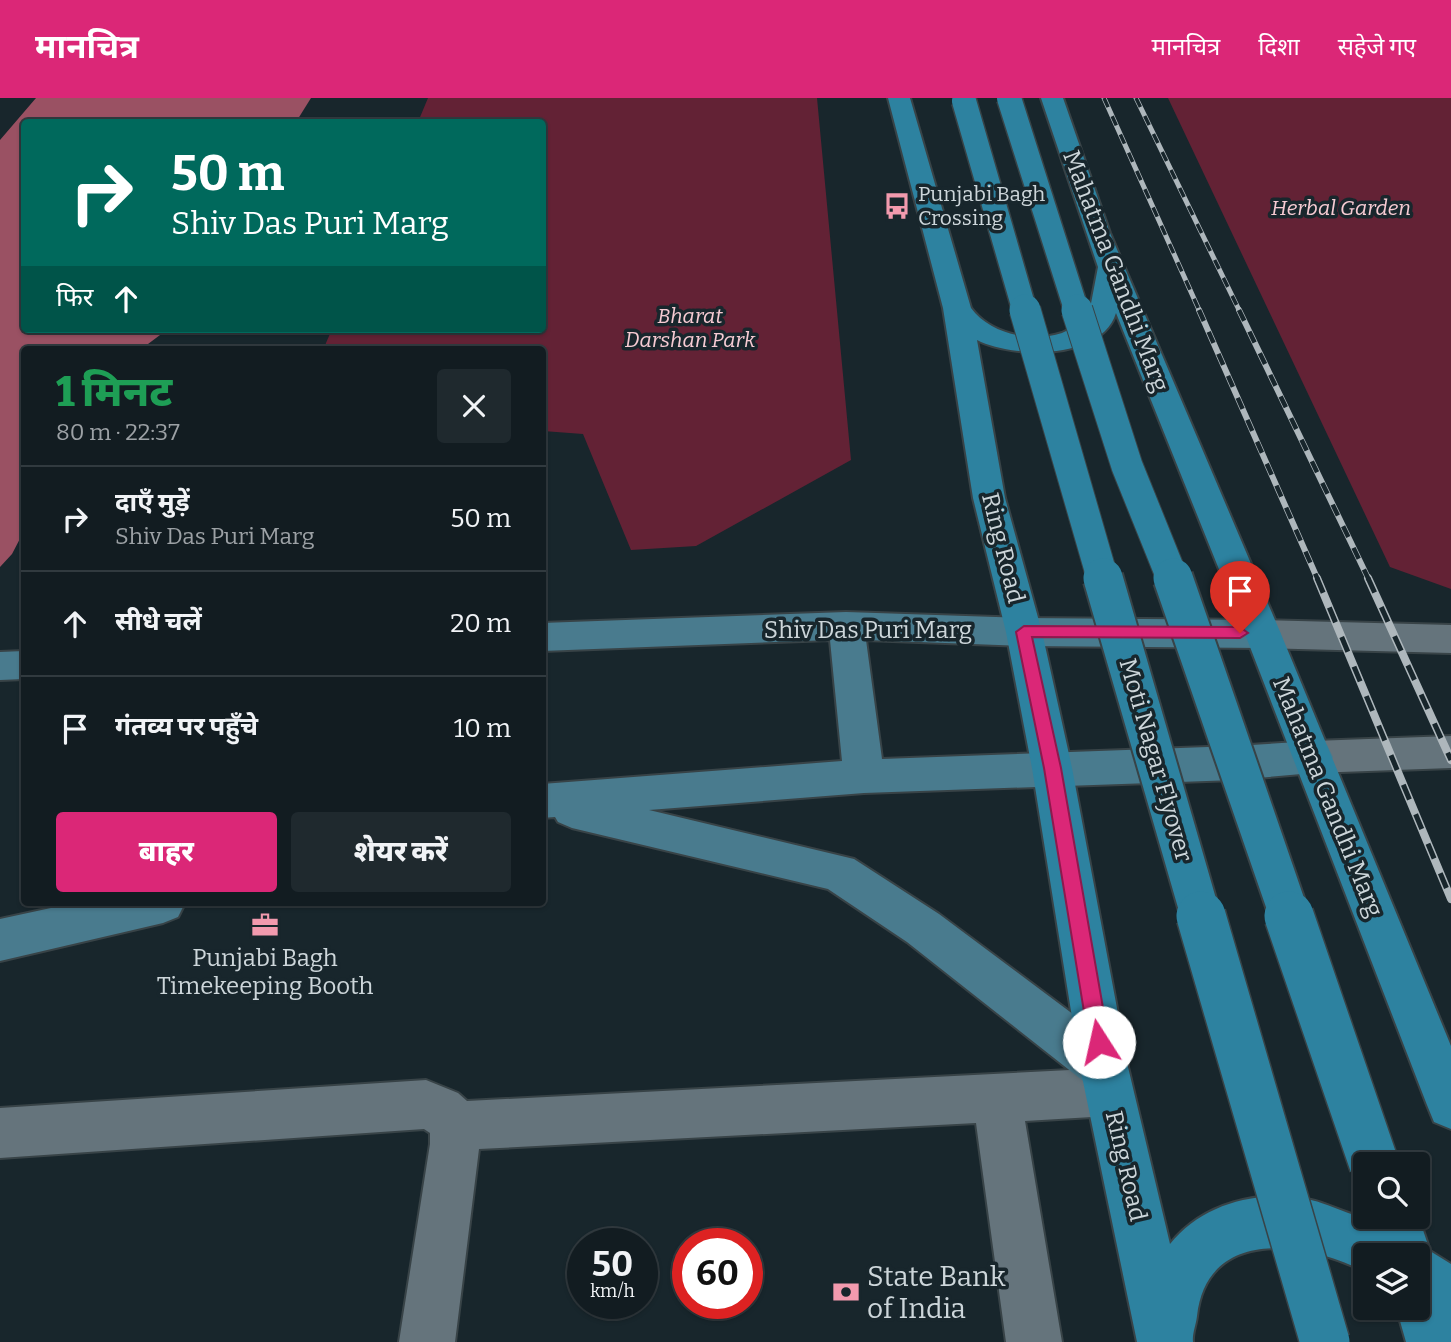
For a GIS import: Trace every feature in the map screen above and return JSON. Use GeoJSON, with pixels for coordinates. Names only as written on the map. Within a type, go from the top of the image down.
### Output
{"type":"FeatureCollection","features":[{"type":"Feature","properties":{"kind":"main road","name":"Ring Road"},"geometry":{"type":"LineString","coordinates":[[899,98],[957,308],[989,498],[1024,632],[1052,768],[1107,1079],[1167,1342]]}},
{"type":"Feature","properties":{"kind":"main road","name":"Moti Nagar Flyover"},"geometry":{"type":"LineString","coordinates":[[963,98],[1325,1342]]}},
{"type":"Feature","properties":{"kind":"main road"},"geometry":{"type":"LineString","coordinates":[[1009,98],[1127,466],[1183,603],[1370,1152]]}},
{"type":"Feature","properties":{"kind":"main road","name":"Mahatma Gandhi Marg"},"geometry":{"type":"LineString","coordinates":[[1052,98],[1111,267],[1264,634],[1451,1105]]}},
{"type":"Feature","properties":{"kind":"main road"},"geometry":{"type":"LineString","coordinates":[[957,308],[962,319],[974,329],[1009,341],[1073,339],[1102,317],[1111,267]]}},
{"type":"Feature","properties":{"kind":"main road"},"geometry":{"type":"LineString","coordinates":[[846,626],[864,776]]}},
{"type":"Feature","properties":{"kind":"main road","name":"Shiv Das Puri Marg"},"geometry":{"type":"LineString","coordinates":[[546,637],[846,626],[1024,632],[1194,631],[1264,634]]}},
{"type":"Feature","properties":{"kind":"main road"},"geometry":{"type":"LineString","coordinates":[[0,666],[21,665]]}},
{"type":"Feature","properties":{"kind":"main road"},"geometry":{"type":"LineString","coordinates":[[546,802],[864,776],[1313,757]]}},
{"type":"Feature","properties":{"kind":"main road"},"geometry":{"type":"LineString","coordinates":[[546,803],[839,872],[923,928],[1107,1079]]}},
{"type":"Feature","properties":{"kind":"main road"},"geometry":{"type":"LineString","coordinates":[[0,940],[150,906]]}},
{"type":"Feature","properties":{"kind":"main road"},"geometry":{"type":"LineString","coordinates":[[1167,1342],[1171,1298],[1184,1267],[1204,1244],[1230,1228],[1261,1222],[1327,1229],[1359,1243]]}},
{"type":"Feature","properties":{"kind":"main road"},"geometry":{"type":"LineString","coordinates":[[1430,1281],[1451,1296]]}},
{"type":"Feature","properties":{"kind":"main road"},"geometry":{"type":"LineString","coordinates":[[1427,1320],[1434,1342]]}},
{"type":"Feature","properties":{"kind":"street"},"geometry":{"type":"LineString","coordinates":[[1264,634],[1451,639]]}},
{"type":"Feature","properties":{"kind":"street"},"geometry":{"type":"LineString","coordinates":[[1313,757],[1451,752]]}},
{"type":"Feature","properties":{"kind":"street"},"geometry":{"type":"LineString","coordinates":[[455,1126],[997,1098],[1107,1079]]}},
{"type":"Feature","properties":{"kind":"street"},"geometry":{"type":"LineString","coordinates":[[997,1098],[1034,1342]]}},
{"type":"Feature","properties":{"kind":"street"},"geometry":{"type":"LineString","coordinates":[[0,1133],[426,1104],[444,1111],[455,1126],[455,1144],[427,1342]]}},
{"type":"Feature","properties":{"kind":"green space","name":"Bharat Darshan Park"},"geometry":{"type":"Polygon","coordinates":[[[428,98],[817,98],[851,460],[696,546],[631,550],[583,434],[546,431],[546,346],[325,346],[330,333],[546,333],[546,119],[419,119],[428,98]]]}},
{"type":"Feature","properties":{"kind":"green space","name":"Herbal Garden"},"geometry":{"type":"Polygon","coordinates":[[[1168,98],[1451,98],[1451,589],[1390,567],[1168,98]]]}},
{"type":"Feature","properties":{"kind":"shaded area"},"geometry":{"type":"Polygon","coordinates":[[[36,98],[311,98],[298,119],[21,119],[21,333],[163,333],[145,346],[21,346],[21,537],[12,554],[0,567],[0,140],[36,98]]]}},
{"type":"Feature","properties":{"kind":"railway"},"geometry":{"type":"LineString","coordinates":[[1104,98],[1200,312]]}},
{"type":"Feature","properties":{"kind":"railway"},"geometry":{"type":"LineString","coordinates":[[1136,98],[1240,312]]}},
{"type":"Feature","properties":{"kind":"railway"},"geometry":{"type":"LineString","coordinates":[[1199,310],[1318,580]]}},
{"type":"Feature","properties":{"kind":"railway"},"geometry":{"type":"LineString","coordinates":[[1239,310],[1369,580]]}},
{"type":"Feature","properties":{"kind":"railway"},"geometry":{"type":"LineString","coordinates":[[1317,578],[1451,899]]}},
{"type":"Feature","properties":{"kind":"railway"},"geometry":{"type":"LineString","coordinates":[[1368,578],[1451,760]]}},
{"type":"Feature","properties":{"kind":"place","name":"Punjabi Bagh Crossing"},"geometry":{"type":"Point","coordinates":[897,206]}},
{"type":"Feature","properties":{"kind":"place","name":"Punjabi Bagh Timekeeping Booth"},"geometry":{"type":"Point","coordinates":[265,925]}},
{"type":"Feature","properties":{"kind":"place","name":"State Bank of India"},"geometry":{"type":"Point","coordinates":[846,1292]}},
{"type":"Feature","properties":{"kind":"route"},"geometry":{"type":"LineString","coordinates":[[1099,1042],[1058,817],[1052,768],[1024,632],[1240,633]]}}]}
